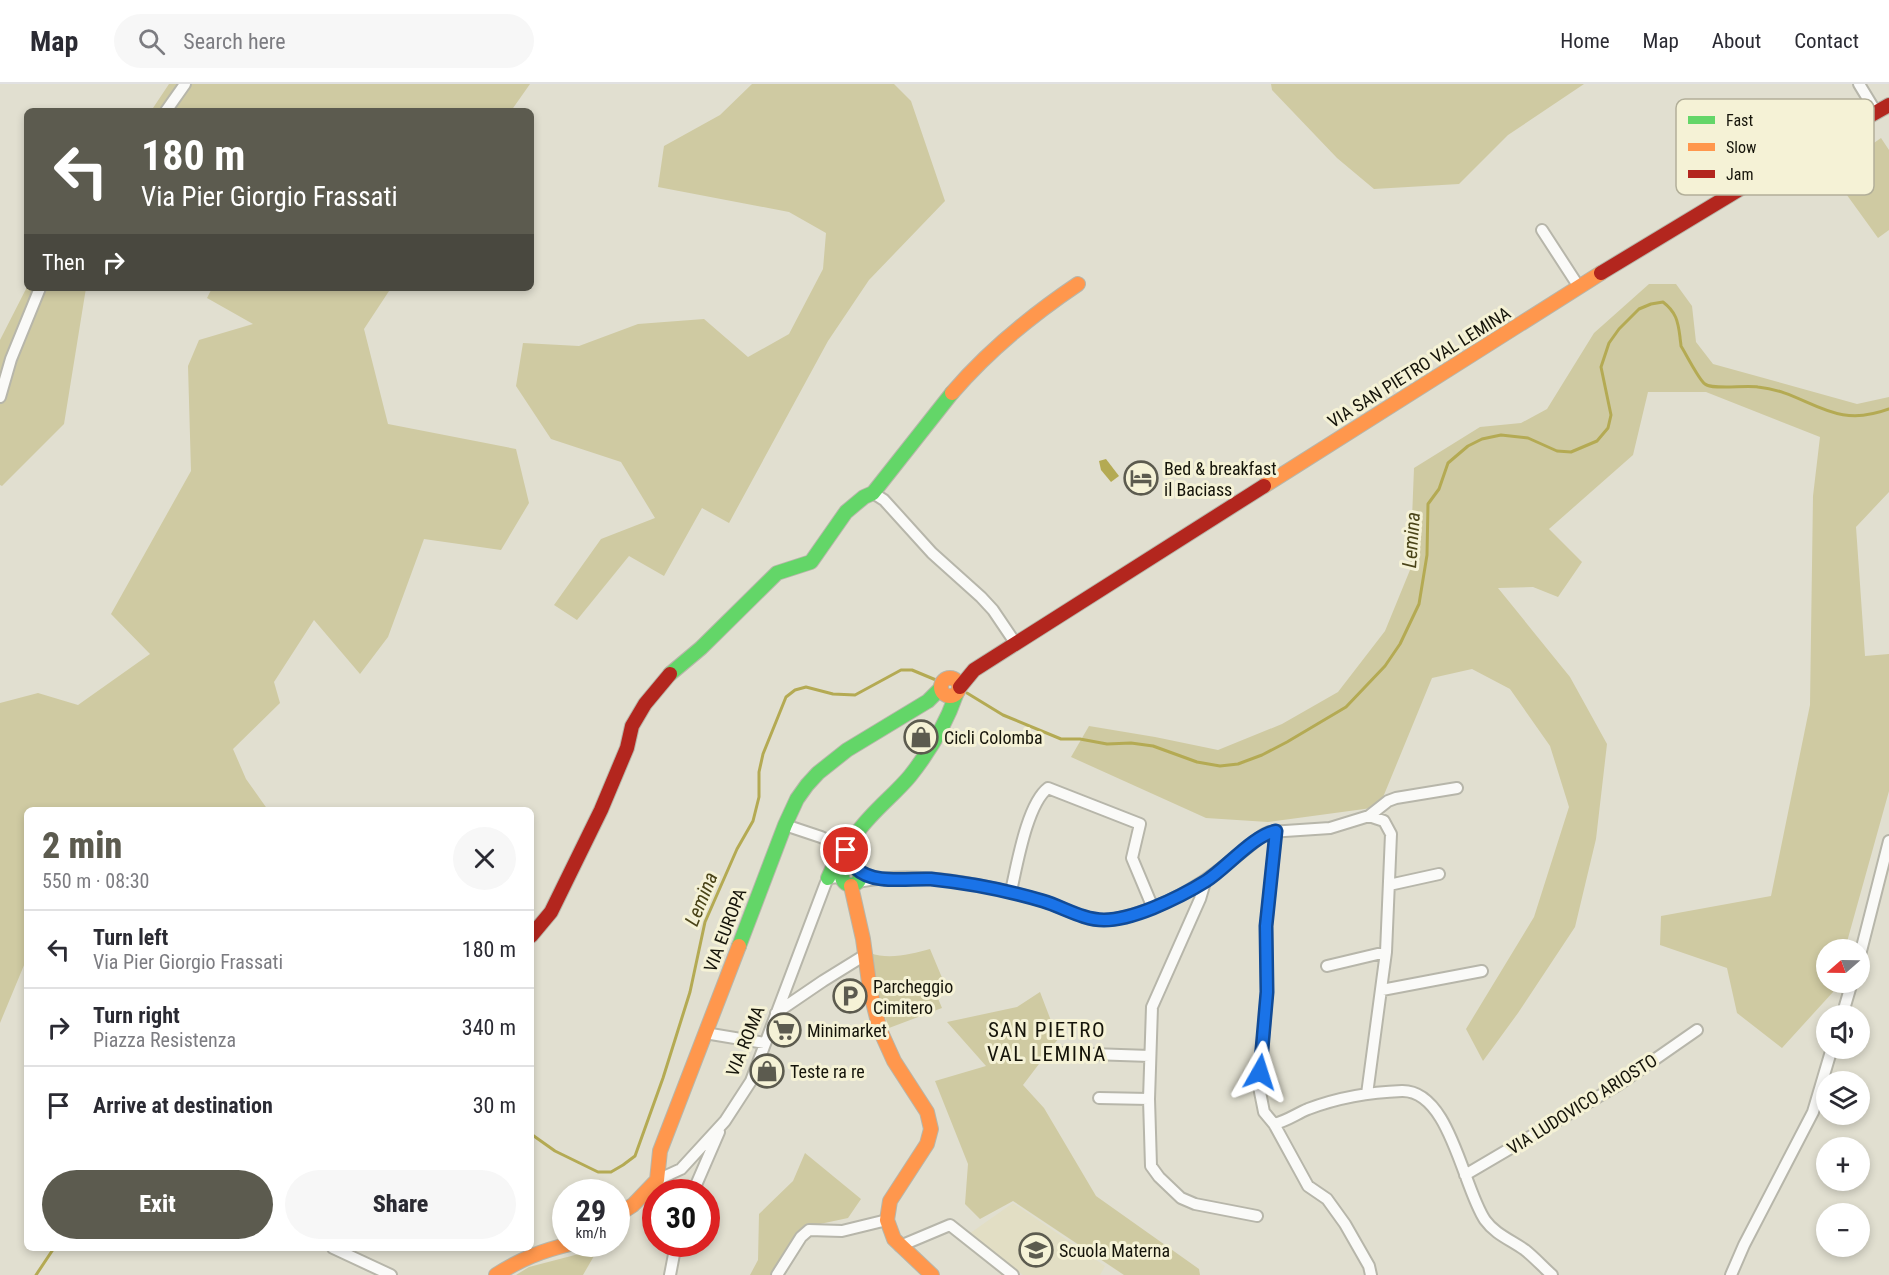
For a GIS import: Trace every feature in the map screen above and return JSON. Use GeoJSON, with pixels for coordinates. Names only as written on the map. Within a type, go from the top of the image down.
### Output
{"type":"FeatureCollection","features":[{"type":"Feature","properties":{"kind":"street"},"geometry":{"type":"LineString","coordinates":[[168,108],[185,84]]}},
{"type":"Feature","properties":{"kind":"street"},"geometry":{"type":"LineString","coordinates":[[1859,84],[1868,99]]}},
{"type":"Feature","properties":{"kind":"street","name":"VIA SAN PIETRO VAL LEMINA"},"geometry":{"type":"LineString","coordinates":[[1876,112],[1889,105]]}},
{"type":"Feature","properties":{"kind":"street","name":"VIA SAN PIETRO VAL LEMINA"},"geometry":{"type":"LineString","coordinates":[[950,693],[975,670],[1579,287],[1730,195]]}},
{"type":"Feature","properties":{"kind":"street"},"geometry":{"type":"LineString","coordinates":[[1542,230],[1579,287]]}},
{"type":"Feature","properties":{"kind":"street"},"geometry":{"type":"LineString","coordinates":[[534,932],[551,912],[562,885],[601,810],[627,748],[632,726],[645,704],[669,675],[701,648],[777,573],[811,562],[852,506],[863,496],[873,493],[952,391],[1037,312],[1078,284]]}},
{"type":"Feature","properties":{"kind":"street"},"geometry":{"type":"LineString","coordinates":[[0,397],[11,359],[39,291]]}},
{"type":"Feature","properties":{"kind":"street"},"geometry":{"type":"LineString","coordinates":[[873,493],[884,500],[932,553],[981,597],[993,610],[1016,644]]}},
{"type":"Feature","properties":{"kind":"street"},"geometry":{"type":"LineString","coordinates":[[932,1275],[900,1246],[891,1233],[887,1220],[890,1201],[927,1144],[931,1129],[927,1112],[894,1061],[884,1041],[870,990],[863,939],[845,877],[837,858],[920,764],[934,741],[950,693]]}},
{"type":"Feature","properties":{"kind":"street","name":"VIA EUROPA"},"geometry":{"type":"LineString","coordinates":[[657,1179],[660,1151],[785,825],[798,798],[819,773],[874,734],[928,701],[934,702],[950,693]]}},
{"type":"Feature","properties":{"kind":"street"},"geometry":{"type":"LineString","coordinates":[[1011,891],[1025,832],[1042,793],[1048,788],[1140,824],[1132,858],[1153,908]]}},
{"type":"Feature","properties":{"kind":"street"},"geometry":{"type":"LineString","coordinates":[[845,877],[948,881],[1011,891],[1090,918],[1119,919],[1153,908],[1204,882],[1263,835],[1276,831],[1330,828],[1369,816],[1388,801],[1396,798],[1457,788]]}},
{"type":"Feature","properties":{"kind":"street"},"geometry":{"type":"LineString","coordinates":[[1367,1094],[1386,952],[1391,834],[1384,821],[1369,816]]}},
{"type":"Feature","properties":{"kind":"street"},"geometry":{"type":"LineString","coordinates":[[785,825],[821,837],[853,840]]}},
{"type":"Feature","properties":{"kind":"street"},"geometry":{"type":"LineString","coordinates":[[1276,831],[1266,926],[1267,992],[1259,1087],[1264,1112],[1274,1124],[1308,1186],[1327,1199],[1345,1224],[1369,1266],[1371,1275]]}},
{"type":"Feature","properties":{"kind":"street"},"geometry":{"type":"LineString","coordinates":[[845,877],[853,840]]}},
{"type":"Feature","properties":{"kind":"street"},"geometry":{"type":"LineString","coordinates":[[1864,939],[1889,841]]}},
{"type":"Feature","properties":{"kind":"street"},"geometry":{"type":"LineString","coordinates":[[1389,885],[1440,874]]}},
{"type":"Feature","properties":{"kind":"street","name":"VIA ROMA"},"geometry":{"type":"LineString","coordinates":[[659,1179],[681,1169],[725,1121],[752,1081],[776,1013],[845,877]]}},
{"type":"Feature","properties":{"kind":"street"},"geometry":{"type":"LineString","coordinates":[[1204,882],[1200,899],[1152,1007],[1149,1099],[1151,1166],[1181,1198],[1194,1204],[1257,1216]]}},
{"type":"Feature","properties":{"kind":"street"},"geometry":{"type":"LineString","coordinates":[[1327,966],[1386,952]]}},
{"type":"Feature","properties":{"kind":"street"},"geometry":{"type":"LineString","coordinates":[[776,1013],[865,955]]}},
{"type":"Feature","properties":{"kind":"street"},"geometry":{"type":"LineString","coordinates":[[1382,990],[1482,971]]}},
{"type":"Feature","properties":{"kind":"street","name":"VIA LUDOVICO ARIOSTO"},"geometry":{"type":"LineString","coordinates":[[1465,1175],[1618,1085],[1697,1030]]}},
{"type":"Feature","properties":{"kind":"street"},"geometry":{"type":"LineString","coordinates":[[705,1033],[765,1043]]}},
{"type":"Feature","properties":{"kind":"street"},"geometry":{"type":"LineString","coordinates":[[1062,1053],[1150,1056]]}},
{"type":"Feature","properties":{"kind":"street"},"geometry":{"type":"LineString","coordinates":[[1731,1275],[1744,1245],[1813,1112],[1829,1059]]}},
{"type":"Feature","properties":{"kind":"street"},"geometry":{"type":"LineString","coordinates":[[1274,1124],[1315,1107],[1367,1094],[1405,1091],[1416,1093],[1429,1102],[1441,1118],[1485,1220],[1496,1233],[1526,1251],[1552,1275]]}},
{"type":"Feature","properties":{"kind":"street"},"geometry":{"type":"LineString","coordinates":[[1099,1098],[1149,1099]]}},
{"type":"Feature","properties":{"kind":"street"},"geometry":{"type":"LineString","coordinates":[[698,1179],[725,1121]]}},
{"type":"Feature","properties":{"kind":"street"},"geometry":{"type":"LineString","coordinates":[[630,1207],[642,1196]]}},
{"type":"Feature","properties":{"kind":"street"},"geometry":{"type":"LineString","coordinates":[[777,1275],[801,1237],[809,1230],[842,1232],[887,1220]]}},
{"type":"Feature","properties":{"kind":"street"},"geometry":{"type":"LineString","coordinates":[[900,1246],[950,1225],[1013,1275]]}},
{"type":"Feature","properties":{"kind":"street"},"geometry":{"type":"LineString","coordinates":[[496,1275],[520,1260],[552,1248]]}},
{"type":"Feature","properties":{"kind":"street"},"geometry":{"type":"LineString","coordinates":[[340,1251],[392,1275]]}},
{"type":"Feature","properties":{"kind":"street"},"geometry":{"type":"LineString","coordinates":[[670,1275],[673,1257]]}},
{"type":"Feature","properties":{"kind":"shaded area"},"geometry":{"type":"Polygon","coordinates":[[[169,84],[530,84],[513,108],[153,108],[169,84]]]}},
{"type":"Feature","properties":{"kind":"shaded area"},"geometry":{"type":"Polygon","coordinates":[[[752,84],[894,84],[911,101],[945,201],[869,280],[828,341],[729,523],[702,508],[664,576],[629,556],[577,620],[554,605],[601,539],[655,518],[621,462],[551,439],[516,386],[523,343],[579,346],[638,324],[704,319],[748,357],[789,334],[823,269],[826,233],[789,212],[658,187],[664,146],[720,115],[752,84]]]}},
{"type":"Feature","properties":{"kind":"shaded area"},"geometry":{"type":"Polygon","coordinates":[[[1271,84],[1584,84],[1508,135],[1459,184],[1374,189],[1337,158],[1272,90],[1271,84]]]}},
{"type":"Feature","properties":{"kind":"shaded area"},"geometry":{"type":"Polygon","coordinates":[[[1881,138],[1889,150],[1889,230],[1878,238],[1847,195],[1874,195],[1874,143],[1881,138]]]}},
{"type":"Feature","properties":{"kind":"shaded area"},"geometry":{"type":"Polygon","coordinates":[[[1649,284],[1676,284],[1692,306],[1696,342],[1713,364],[1857,404],[1889,397],[1889,492],[1856,527],[1865,656],[1889,654],[1889,791],[1848,939],[1816,939],[1816,993],[1832,993],[1821,1005],[1816,1005],[1816,1011],[1782,1048],[1737,1013],[1727,968],[1660,945],[1661,916],[1771,896],[1810,705],[1813,496],[1820,437],[1706,392],[1648,392],[1633,455],[1549,529],[1582,562],[1558,597],[1533,587],[1498,588],[1570,677],[1607,744],[1596,839],[1575,927],[1483,1061],[1466,1029],[1534,917],[1569,807],[1550,746],[1510,689],[1472,669],[1432,678],[1379,807],[1268,822],[1206,818],[1071,757],[1089,726],[1218,750],[1282,724],[1338,692],[1385,631],[1410,570],[1414,468],[1480,427],[1521,423],[1547,409],[1594,333],[1649,284]]]}},
{"type":"Feature","properties":{"kind":"shaded area"},"geometry":{"type":"Polygon","coordinates":[[[25,291],[86,291],[64,424],[2,486],[0,485],[0,340],[25,291]]]}},
{"type":"Feature","properties":{"kind":"shaded area"},"geometry":{"type":"Polygon","coordinates":[[[210,291],[389,291],[364,329],[388,424],[516,449],[529,503],[501,550],[424,539],[388,637],[360,674],[314,620],[274,682],[280,703],[233,749],[246,779],[266,807],[24,807],[24,965],[0,1023],[0,703],[38,693],[78,705],[150,654],[111,614],[191,471],[188,366],[199,340],[253,324],[207,298],[210,291]]]}},
{"type":"Feature","properties":{"kind":"shaded area"},"geometry":{"type":"Polygon","coordinates":[[[1106,459],[1119,476],[1111,482],[1101,470],[1099,461],[1106,459]]]}},
{"type":"Feature","properties":{"kind":"shaded area"},"geometry":{"type":"Polygon","coordinates":[[[930,949],[948,992],[937,996],[942,1008],[889,1028],[872,980],[876,978],[870,953],[893,956],[930,949]]]}},
{"type":"Feature","properties":{"kind":"shaded area"},"geometry":{"type":"Polygon","coordinates":[[[1040,992],[1058,1039],[1023,1085],[1044,1108],[1096,1196],[1199,1269],[1200,1275],[1124,1275],[1013,1201],[980,1219],[965,1204],[968,1164],[935,1081],[986,1066],[947,1022],[1017,1007],[1040,992]]]}},
{"type":"Feature","properties":{"kind":"shaded area"},"geometry":{"type":"Polygon","coordinates":[[[872,1024],[876,1036],[847,1036],[845,1027],[872,1024]]]}},
{"type":"Feature","properties":{"kind":"shaded area"},"geometry":{"type":"Polygon","coordinates":[[[805,1153],[861,1199],[848,1218],[801,1228],[771,1275],[750,1275],[758,1260],[759,1214],[793,1181],[805,1153]]]}},
{"type":"Feature","properties":{"kind":"shaded area","name":"Scuola Materna"},"geometry":{"type":"Polygon","coordinates":[[[1013,1203],[1105,1266],[1100,1275],[1023,1275],[969,1234],[1013,1203]]]}},
{"type":"Feature","properties":{"kind":"shaded area"},"geometry":{"type":"Polygon","coordinates":[[[567,1257],[593,1257],[583,1275],[516,1275],[529,1267],[567,1257]]]}},
{"type":"Feature","properties":{"kind":"waterway","name":"Lemina"},"geometry":{"type":"LineString","coordinates":[[967,693],[1003,715],[1061,739],[1153,746],[1197,762],[1220,766],[1238,764],[1287,742],[1346,707],[1385,666],[1400,644],[1419,604],[1427,555],[1428,504],[1439,489],[1448,463],[1468,446],[1482,439],[1501,435],[1528,438],[1557,451],[1571,452],[1597,441],[1608,428],[1611,415],[1601,367],[1609,343],[1639,309],[1651,304],[1663,302],[1674,313],[1681,346],[1699,378],[1709,386],[1776,390],[1820,408],[1851,416],[1869,415],[1889,409]]}},
{"type":"Feature","properties":{"kind":"waterway","name":"Lemina"},"geometry":{"type":"LineString","coordinates":[[534,1136],[555,1151],[598,1172],[611,1172],[635,1156],[690,992],[705,922],[737,849],[753,821],[759,797],[759,772],[763,754],[786,697],[795,690],[806,687],[833,694],[855,695],[901,670],[912,670],[936,680]]}},
{"type":"Feature","properties":{"kind":"waterway","name":"Lemina"},"geometry":{"type":"LineString","coordinates":[[36,1275],[52,1251]]}},
{"type":"Feature","properties":{"kind":"traffic: fast"},"geometry":{"type":"LineString","coordinates":[[670,674],[701,648],[777,573],[811,562],[846,512],[864,497],[873,493],[952,393]]}},
{"type":"Feature","properties":{"kind":"traffic: fast"},"geometry":{"type":"LineString","coordinates":[[739,946],[785,825],[797,799],[807,785],[847,750],[928,701],[941,688]]}},
{"type":"Feature","properties":{"kind":"traffic: fast"},"geometry":{"type":"LineString","coordinates":[[844,869],[846,855],[859,830],[917,767],[942,727],[956,695]]}},
{"type":"Feature","properties":{"kind":"traffic: fast"},"geometry":{"type":"LineString","coordinates":[[828,878],[837,858],[846,850]]}},
{"type":"Feature","properties":{"kind":"traffic: fast"},"geometry":{"type":"LineString","coordinates":[[847,867],[855,867],[860,872],[860,876],[858,883],[847,885],[842,880],[842,872],[847,867]]}},
{"type":"Feature","properties":{"kind":"traffic: slow"},"geometry":{"type":"LineString","coordinates":[[1264,486],[1601,273]]}},
{"type":"Feature","properties":{"kind":"traffic: slow"},"geometry":{"type":"LineString","coordinates":[[952,393],[1011,334],[1078,284]]}},
{"type":"Feature","properties":{"kind":"traffic: slow"},"geometry":{"type":"LineString","coordinates":[[946,678],[954,678],[959,683],[959,687],[957,694],[946,696],[941,691],[941,683],[946,678]]}},
{"type":"Feature","properties":{"kind":"traffic: slow"},"geometry":{"type":"LineString","coordinates":[[851,886],[863,939],[870,990],[880,1030],[894,1061],[927,1112],[931,1129],[927,1144],[890,1201],[887,1220],[894,1239],[932,1275]]}},
{"type":"Feature","properties":{"kind":"traffic: slow"},"geometry":{"type":"LineString","coordinates":[[630,1207],[657,1180],[660,1151],[739,946]]}},
{"type":"Feature","properties":{"kind":"traffic: slow"},"geometry":{"type":"LineString","coordinates":[[496,1275],[514,1264],[552,1249]]}},
{"type":"Feature","properties":{"kind":"traffic: jam"},"geometry":{"type":"LineString","coordinates":[[1874,113],[1889,105]]}},
{"type":"Feature","properties":{"kind":"traffic: jam"},"geometry":{"type":"LineString","coordinates":[[1601,273],[1730,195]]}},
{"type":"Feature","properties":{"kind":"traffic: jam"},"geometry":{"type":"LineString","coordinates":[[960,687],[974,670],[1264,486]]}},
{"type":"Feature","properties":{"kind":"traffic: jam"},"geometry":{"type":"LineString","coordinates":[[534,932],[551,912],[601,810],[627,748],[632,726],[645,704],[670,674]]}},
{"type":"Feature","properties":{"kind":"place","name":"Bed & breakfast il Baciass"},"geometry":{"type":"Point","coordinates":[1141,478]}},
{"type":"Feature","properties":{"kind":"place","name":"Cicli Colomba"},"geometry":{"type":"Point","coordinates":[921,737]}},
{"type":"Feature","properties":{"kind":"place","name":"Parcheggio Cimitero"},"geometry":{"type":"Point","coordinates":[850,996]}},
{"type":"Feature","properties":{"kind":"place","name":"Minimarket"},"geometry":{"type":"Point","coordinates":[784,1030]}},
{"type":"Feature","properties":{"kind":"place","name":"Teste ra re"},"geometry":{"type":"Point","coordinates":[767,1071]}},
{"type":"Feature","properties":{"kind":"place","name":"Scuola Materna"},"geometry":{"type":"Point","coordinates":[1036,1250]}},
{"type":"Feature","properties":{"kind":"district","name":"SAN PIETRO VAL LEMINA"},"geometry":{"type":"Point","coordinates":[1047,1042]}},
{"type":"Feature","properties":{"kind":"route"},"geometry":{"type":"LineString","coordinates":[[846,850],[853,842],[856,868],[859,872],[874,879],[928,879],[1011,891],[1090,918],[1104,920],[1119,919],[1153,908],[1204,882],[1263,835],[1276,831],[1266,926],[1267,992],[1260,1072]]}}]}
